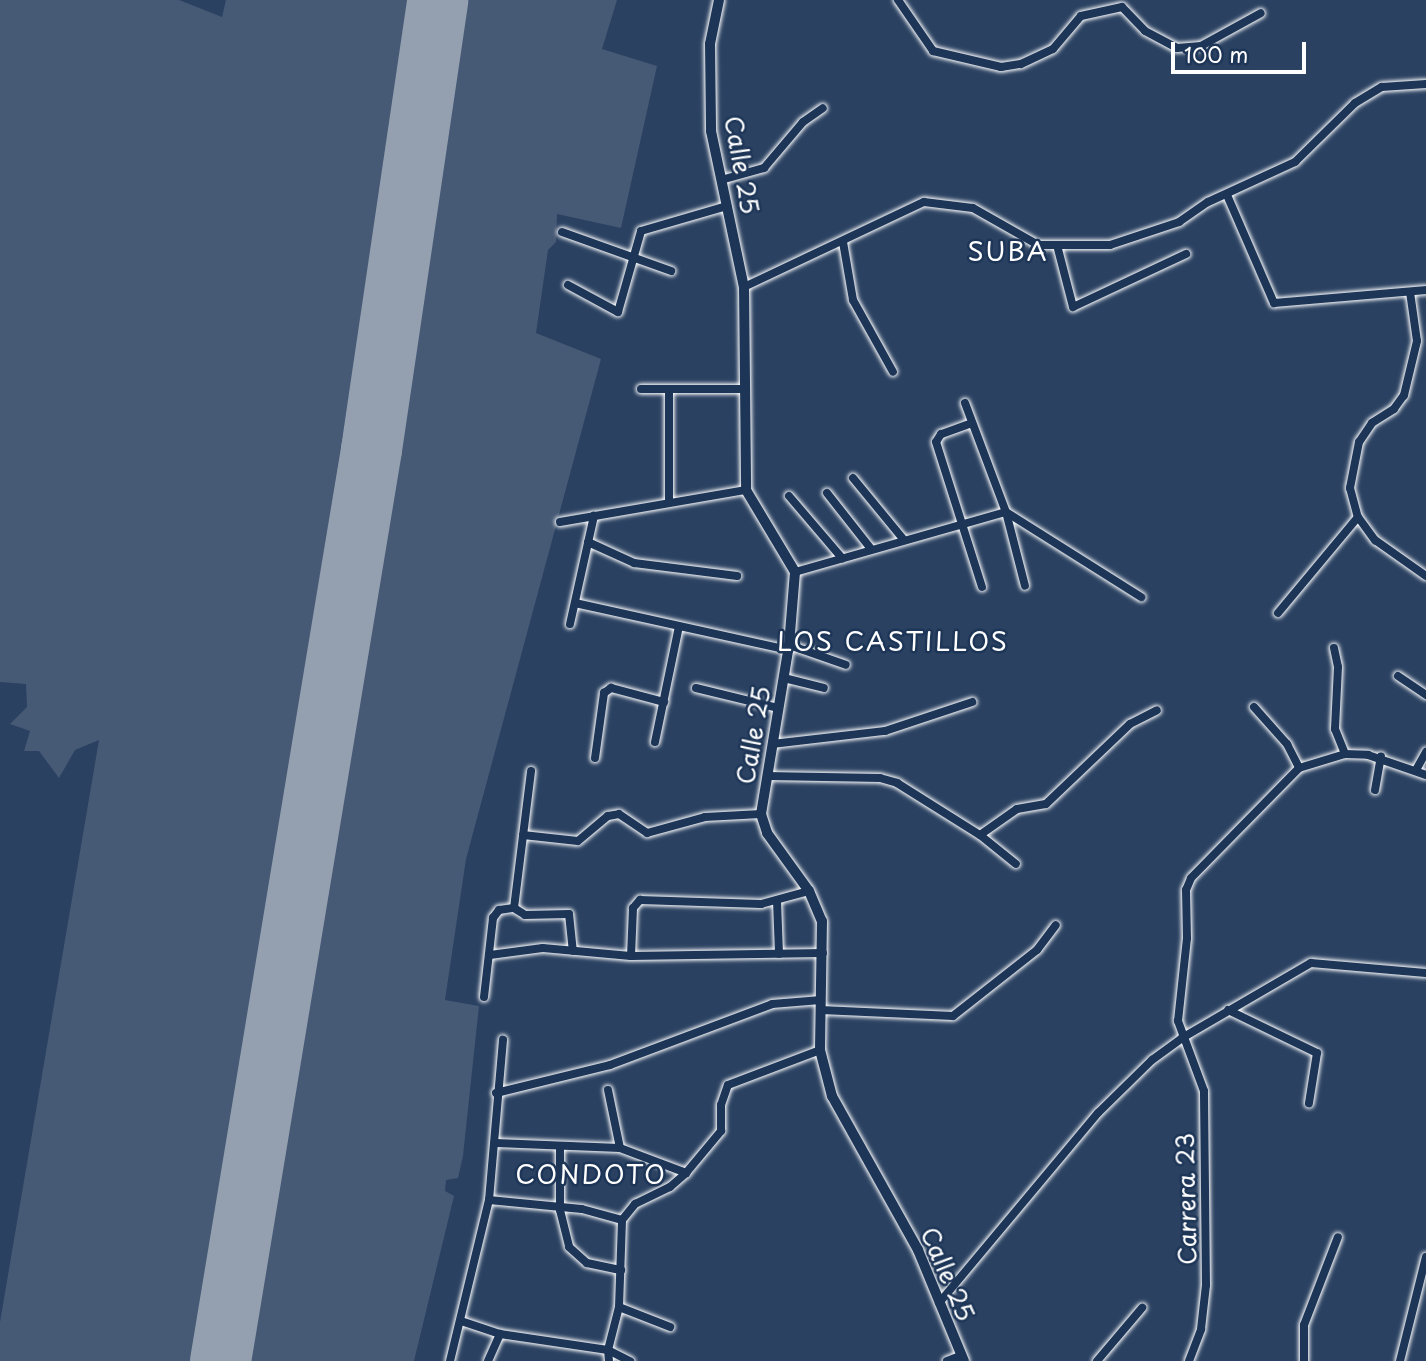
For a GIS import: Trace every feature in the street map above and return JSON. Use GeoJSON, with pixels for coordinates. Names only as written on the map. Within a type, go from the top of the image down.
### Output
{"type":"FeatureCollection","features":[{"type":"Feature","properties":{"kind":"street","name":"Calle 25"},"geometry":{"type":"LineString","coordinates":[[719,0],[710,44],[711,131],[744,287],[746,490],[795,572],[789,648],[761,814],[767,833],[808,891],[822,921],[820,1050],[832,1096],[918,1250],[962,1358]]}},
{"type":"Feature","properties":{"kind":"street"},"geometry":{"type":"LineString","coordinates":[[898,0],[933,51],[1001,68],[1021,64],[1053,49],[1081,16],[1122,3],[1144,31],[1177,48],[1201,46],[1261,13]]}},
{"type":"Feature","properties":{"kind":"street"},"geometry":{"type":"LineString","coordinates":[[744,287],[924,202],[973,208],[1038,245],[1058,249],[1110,245],[1179,222],[1227,195],[1296,162],[1355,103],[1382,87],[1426,83]]}},
{"type":"Feature","properties":{"kind":"street"},"geometry":{"type":"LineString","coordinates":[[721,180],[764,168],[803,122],[823,108]]}},
{"type":"Feature","properties":{"kind":"street"},"geometry":{"type":"LineString","coordinates":[[1227,195],[1274,303],[1426,290]]}},
{"type":"Feature","properties":{"kind":"street"},"geometry":{"type":"LineString","coordinates":[[568,285],[616,313],[645,228],[727,206]]}},
{"type":"Feature","properties":{"kind":"street"},"geometry":{"type":"LineString","coordinates":[[562,232],[632,260],[671,271]]}},
{"type":"Feature","properties":{"kind":"street"},"geometry":{"type":"LineString","coordinates":[[843,242],[853,300],[893,372]]}},
{"type":"Feature","properties":{"kind":"street"},"geometry":{"type":"LineString","coordinates":[[1058,249],[1073,307],[1186,254]]}},
{"type":"Feature","properties":{"kind":"street"},"geometry":{"type":"LineString","coordinates":[[1410,292],[1417,341],[1405,395],[1372,423],[1359,442],[1350,468],[1350,488],[1358,517],[1375,540],[1426,576]]}},
{"type":"Feature","properties":{"kind":"street"},"geometry":{"type":"LineString","coordinates":[[642,389],[744,388]]}},
{"type":"Feature","properties":{"kind":"street"},"geometry":{"type":"LineString","coordinates":[[669,389],[669,501]]}},
{"type":"Feature","properties":{"kind":"street"},"geometry":{"type":"LineString","coordinates":[[965,403],[1006,512],[1026,586]]}},
{"type":"Feature","properties":{"kind":"street"},"geometry":{"type":"LineString","coordinates":[[972,422],[941,434],[936,442],[964,522],[982,587]]}},
{"type":"Feature","properties":{"kind":"street"},"geometry":{"type":"LineString","coordinates":[[853,478],[904,540]]}},
{"type":"Feature","properties":{"kind":"street"},"geometry":{"type":"LineString","coordinates":[[560,522],[669,501],[746,490]]}},
{"type":"Feature","properties":{"kind":"street"},"geometry":{"type":"LineString","coordinates":[[827,493],[871,549]]}},
{"type":"Feature","properties":{"kind":"street"},"geometry":{"type":"LineString","coordinates":[[789,496],[842,558]]}},
{"type":"Feature","properties":{"kind":"street"},"geometry":{"type":"LineString","coordinates":[[795,572],[1006,512],[1141,597]]}},
{"type":"Feature","properties":{"kind":"street"},"geometry":{"type":"LineString","coordinates":[[570,624],[594,516]]}},
{"type":"Feature","properties":{"kind":"street"},"geometry":{"type":"LineString","coordinates":[[1278,613],[1358,517]]}},
{"type":"Feature","properties":{"kind":"street"},"geometry":{"type":"LineString","coordinates":[[588,542],[634,563],[737,576]]}},
{"type":"Feature","properties":{"kind":"street"},"geometry":{"type":"LineString","coordinates":[[575,603],[789,648],[846,665]]}},
{"type":"Feature","properties":{"kind":"street"},"geometry":{"type":"LineString","coordinates":[[656,742],[679,626]]}},
{"type":"Feature","properties":{"kind":"street"},"geometry":{"type":"LineString","coordinates":[[1334,648],[1338,667],[1335,729],[1345,754]]}},
{"type":"Feature","properties":{"kind":"street"},"geometry":{"type":"LineString","coordinates":[[1398,676],[1426,695]]}},
{"type":"Feature","properties":{"kind":"street"},"geometry":{"type":"LineString","coordinates":[[784,678],[824,688]]}},
{"type":"Feature","properties":{"kind":"street"},"geometry":{"type":"LineString","coordinates":[[595,758],[604,693],[611,688],[664,702]]}},
{"type":"Feature","properties":{"kind":"street"},"geometry":{"type":"LineString","coordinates":[[696,688],[778,708]]}},
{"type":"Feature","properties":{"kind":"street"},"geometry":{"type":"LineString","coordinates":[[772,744],[885,731],[972,702]]}},
{"type":"Feature","properties":{"kind":"street"},"geometry":{"type":"LineString","coordinates":[[1254,707],[1287,744],[1299,768],[1345,754],[1381,757],[1426,775]]}},
{"type":"Feature","properties":{"kind":"street"},"geometry":{"type":"LineString","coordinates":[[980,835],[1017,809],[1046,804],[1130,724],[1157,710]]}},
{"type":"Feature","properties":{"kind":"street"},"geometry":{"type":"LineString","coordinates":[[1416,770],[1426,752]]}},
{"type":"Feature","properties":{"kind":"street"},"geometry":{"type":"LineString","coordinates":[[1375,790],[1381,757]]}},
{"type":"Feature","properties":{"kind":"street","name":"Carrera 23"},"geometry":{"type":"LineString","coordinates":[[1189,1361],[1201,1329],[1206,1285],[1204,1091],[1182,1038],[1178,1021],[1187,938],[1186,890],[1191,878],[1299,768]]}},
{"type":"Feature","properties":{"kind":"street"},"geometry":{"type":"LineString","coordinates":[[514,908],[531,771]]}},
{"type":"Feature","properties":{"kind":"street"},"geometry":{"type":"LineString","coordinates":[[767,776],[880,778],[897,783],[980,835],[1016,864]]}},
{"type":"Feature","properties":{"kind":"street"},"geometry":{"type":"LineString","coordinates":[[523,835],[578,841],[608,816],[620,814],[647,833],[705,817],[761,814]]}},
{"type":"Feature","properties":{"kind":"street"},"geometry":{"type":"LineString","coordinates":[[631,956],[633,908],[640,900],[777,901],[808,891]]}},
{"type":"Feature","properties":{"kind":"street"},"geometry":{"type":"LineString","coordinates":[[777,901],[779,954]]}},
{"type":"Feature","properties":{"kind":"street"},"geometry":{"type":"LineString","coordinates":[[514,908],[524,915],[562,911],[569,914],[573,951]]}},
{"type":"Feature","properties":{"kind":"street"},"geometry":{"type":"LineString","coordinates":[[484,997],[495,914],[514,908]]}},
{"type":"Feature","properties":{"kind":"street"},"geometry":{"type":"LineString","coordinates":[[496,1093],[610,1065],[772,1004],[821,1005],[953,1016],[1037,950],[1056,925]]}},
{"type":"Feature","properties":{"kind":"street"},"geometry":{"type":"LineString","coordinates":[[490,955],[543,948],[631,956],[823,953]]}},
{"type":"Feature","properties":{"kind":"street"},"geometry":{"type":"LineString","coordinates":[[939,1303],[1098,1113],[1152,1060],[1182,1038],[1311,963],[1426,973]]}},
{"type":"Feature","properties":{"kind":"street"},"geometry":{"type":"LineString","coordinates":[[1228,1010],[1317,1053],[1309,1103]]}},
{"type":"Feature","properties":{"kind":"street"},"geometry":{"type":"LineString","coordinates":[[450,1361],[489,1199],[496,1143],[496,1093],[503,1040]]}},
{"type":"Feature","properties":{"kind":"street"},"geometry":{"type":"LineString","coordinates":[[610,1361],[608,1350],[619,1307],[622,1220],[635,1204],[670,1187],[686,1173],[721,1131],[721,1105],[729,1085],[820,1050]]}},
{"type":"Feature","properties":{"kind":"street"},"geometry":{"type":"LineString","coordinates":[[608,1090],[620,1148]]}},
{"type":"Feature","properties":{"kind":"street"},"geometry":{"type":"LineString","coordinates":[[496,1143],[559,1149],[620,1148],[686,1173]]}},
{"type":"Feature","properties":{"kind":"street"},"geometry":{"type":"LineString","coordinates":[[559,1149],[560,1210],[576,1257],[621,1270]]}},
{"type":"Feature","properties":{"kind":"street"},"geometry":{"type":"LineString","coordinates":[[489,1199],[560,1210],[582,1209],[622,1220]]}},
{"type":"Feature","properties":{"kind":"street"},"geometry":{"type":"LineString","coordinates":[[1304,1361],[1304,1325],[1338,1237]]}},
{"type":"Feature","properties":{"kind":"street"},"geometry":{"type":"LineString","coordinates":[[1399,1361],[1426,1257]]}},
{"type":"Feature","properties":{"kind":"street"},"geometry":{"type":"LineString","coordinates":[[619,1307],[670,1327]]}},
{"type":"Feature","properties":{"kind":"street"},"geometry":{"type":"LineString","coordinates":[[1097,1361],[1142,1308]]}},
{"type":"Feature","properties":{"kind":"street"},"geometry":{"type":"LineString","coordinates":[[461,1321],[500,1334],[608,1350],[630,1361]]}},
{"type":"Feature","properties":{"kind":"street"},"geometry":{"type":"LineString","coordinates":[[488,1361],[500,1334]]}},
{"type":"Feature","properties":{"kind":"street"},"geometry":{"type":"LineString","coordinates":[[947,1361],[962,1358]]}},
{"type":"Feature","properties":{"kind":"shaded area"},"geometry":{"type":"Polygon","coordinates":[[[0,0],[179,0],[222,17],[226,0],[413,0],[193,1361],[0,1361],[0,1322],[99,740],[75,750],[59,778],[39,751],[24,751],[30,731],[10,724],[27,707],[26,684],[0,682],[0,0]]]}},
{"type":"Feature","properties":{"kind":"shaded area"},"geometry":{"type":"Polygon","coordinates":[[[457,0],[617,0],[602,49],[657,66],[621,228],[557,214],[556,242],[548,250],[536,333],[601,359],[466,859],[445,1000],[479,1006],[463,1156],[458,1178],[446,1180],[445,1191],[454,1196],[414,1361],[241,1361],[457,0]]]}},
{"type":"Feature","properties":{"kind":"runway"},"geometry":{"type":"LineString","coordinates":[[220,1361],[371,449],[437,0]]}},
{"type":"Feature","properties":{"kind":"district","name":"SUBA"},"geometry":{"type":"Point","coordinates":[1008,251]}},
{"type":"Feature","properties":{"kind":"district","name":"LOS CASTILLOS"},"geometry":{"type":"Point","coordinates":[893,641]}},
{"type":"Feature","properties":{"kind":"district","name":"CONDOTO"},"geometry":{"type":"Point","coordinates":[591,1174]}}]}
